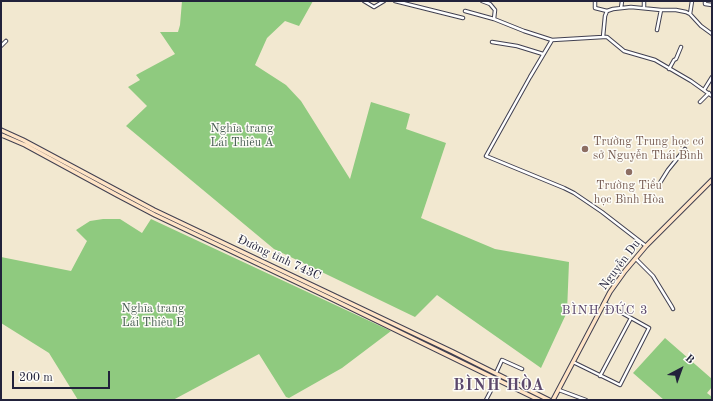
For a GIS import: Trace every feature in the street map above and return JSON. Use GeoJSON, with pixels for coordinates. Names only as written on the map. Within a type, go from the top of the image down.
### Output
{"type":"FeatureCollection","features":[{"type":"Feature","properties":{"kind":"main road","name":"Đường tỉnh 743C"},"geometry":{"type":"LineString","coordinates":[[1,130],[24,140],[118,193]]}},
{"type":"Feature","properties":{"kind":"main road","name":"Đường tỉnh 743C"},"geometry":{"type":"LineString","coordinates":[[1,135],[287,275],[496,373],[547,400]]}},
{"type":"Feature","properties":{"kind":"main road","name":"Nguyễn Du"},"geometry":{"type":"LineString","coordinates":[[553,400],[610,292],[624,271],[646,246],[712,180]]}},
{"type":"Feature","properties":{"kind":"main road","name":"Đường tỉnh 743C"},"geometry":{"type":"LineString","coordinates":[[319,290],[539,400]]}},
{"type":"Feature","properties":{"kind":"main road"},"geometry":{"type":"LineString","coordinates":[[431,347],[433,343]]}},
{"type":"Feature","properties":{"kind":"main road"},"geometry":{"type":"LineString","coordinates":[[477,369],[479,365]]}},
{"type":"Feature","properties":{"kind":"street"},"geometry":{"type":"LineString","coordinates":[[364,1],[374,7],[384,1]]}},
{"type":"Feature","properties":{"kind":"street"},"geometry":{"type":"LineString","coordinates":[[395,1],[463,18]]}},
{"type":"Feature","properties":{"kind":"street"},"geometry":{"type":"LineString","coordinates":[[482,1],[490,4],[495,10],[494,19]]}},
{"type":"Feature","properties":{"kind":"street"},"geometry":{"type":"LineString","coordinates":[[595,1],[595,6],[597,9],[607,11],[631,7],[686,12],[712,34]]}},
{"type":"Feature","properties":{"kind":"street"},"geometry":{"type":"LineString","coordinates":[[621,8],[622,1]]}},
{"type":"Feature","properties":{"kind":"street"},"geometry":{"type":"LineString","coordinates":[[644,1],[644,8]]}},
{"type":"Feature","properties":{"kind":"street"},"geometry":{"type":"LineString","coordinates":[[690,14],[692,1]]}},
{"type":"Feature","properties":{"kind":"street"},"geometry":{"type":"LineString","coordinates":[[705,1],[705,4],[712,5]]}},
{"type":"Feature","properties":{"kind":"street"},"geometry":{"type":"LineString","coordinates":[[657,30],[661,10]]}},
{"type":"Feature","properties":{"kind":"street"},"geometry":{"type":"LineString","coordinates":[[465,11],[494,19],[552,40],[607,38],[624,51],[655,60],[691,81],[712,96]]}},
{"type":"Feature","properties":{"kind":"street"},"geometry":{"type":"LineString","coordinates":[[603,37],[605,16],[607,11]]}},
{"type":"Feature","properties":{"kind":"street"},"geometry":{"type":"LineString","coordinates":[[552,40],[486,156],[574,193],[602,211],[646,246]]}},
{"type":"Feature","properties":{"kind":"street"},"geometry":{"type":"LineString","coordinates":[[1,46],[6,41]]}},
{"type":"Feature","properties":{"kind":"street"},"geometry":{"type":"LineString","coordinates":[[492,42],[516,46],[543,54]]}},
{"type":"Feature","properties":{"kind":"street"},"geometry":{"type":"LineString","coordinates":[[669,69],[681,46]]}},
{"type":"Feature","properties":{"kind":"street"},"geometry":{"type":"LineString","coordinates":[[704,90],[712,77]]}},
{"type":"Feature","properties":{"kind":"street"},"geometry":{"type":"LineString","coordinates":[[700,102],[709,93]]}},
{"type":"Feature","properties":{"kind":"street"},"geometry":{"type":"LineString","coordinates":[[658,186],[668,170],[685,149]]}},
{"type":"Feature","properties":{"kind":"street"},"geometry":{"type":"LineString","coordinates":[[635,258],[653,276],[672,309]]}},
{"type":"Feature","properties":{"kind":"street"},"geometry":{"type":"LineString","coordinates":[[573,362],[620,386],[649,328],[604,303]]}},
{"type":"Feature","properties":{"kind":"street"},"geometry":{"type":"LineString","coordinates":[[600,376],[631,318]]}},
{"type":"Feature","properties":{"kind":"street"},"geometry":{"type":"LineString","coordinates":[[496,373],[502,360],[522,370]]}},
{"type":"Feature","properties":{"kind":"street"},"geometry":{"type":"LineString","coordinates":[[486,400],[497,379]]}},
{"type":"Feature","properties":{"kind":"street"},"geometry":{"type":"LineString","coordinates":[[559,390],[586,400]]}},
{"type":"Feature","properties":{"kind":"green space","name":"Nghĩa trang Lái Thiêu A"},"geometry":{"type":"Polygon","coordinates":[[[182,1],[313,1],[299,26],[285,21],[267,38],[255,65],[286,85],[301,101],[350,179],[371,102],[410,114],[406,129],[446,143],[421,218],[495,249],[569,262],[567,312],[541,368],[437,295],[415,317],[274,249],[126,126],[147,106],[128,87],[140,80],[136,75],[175,54],[160,32],[178,32],[182,1]]]}},
{"type":"Feature","properties":{"kind":"green space","name":"Nghĩa trang Lái Thiêu B"},"geometry":{"type":"Polygon","coordinates":[[[120,219],[142,233],[151,219],[391,331],[342,368],[289,398],[286,397],[259,354],[173,400],[78,400],[49,353],[1,323],[1,257],[71,271],[87,241],[76,230],[90,221],[120,219]]]}},
{"type":"Feature","properties":{"kind":"green space"},"geometry":{"type":"Polygon","coordinates":[[[665,338],[712,379],[712,387],[707,393],[712,397],[712,400],[664,400],[633,373],[665,338]]]}},
{"type":"Feature","properties":{"kind":"place","name":"Trường Trung học cơ sở Nguyễn Thái Bình"},"geometry":{"type":"Point","coordinates":[585,149]}},
{"type":"Feature","properties":{"kind":"place","name":"Trường Tiểu học Bình Hòa"},"geometry":{"type":"Point","coordinates":[629,172]}},
{"type":"Feature","properties":{"kind":"district","name":"BÌNH ĐỨC 3"},"geometry":{"type":"Point","coordinates":[605,311]}},
{"type":"Feature","properties":{"kind":"district","name":"BÌNH HÒA"},"geometry":{"type":"Point","coordinates":[499,386]}}]}
